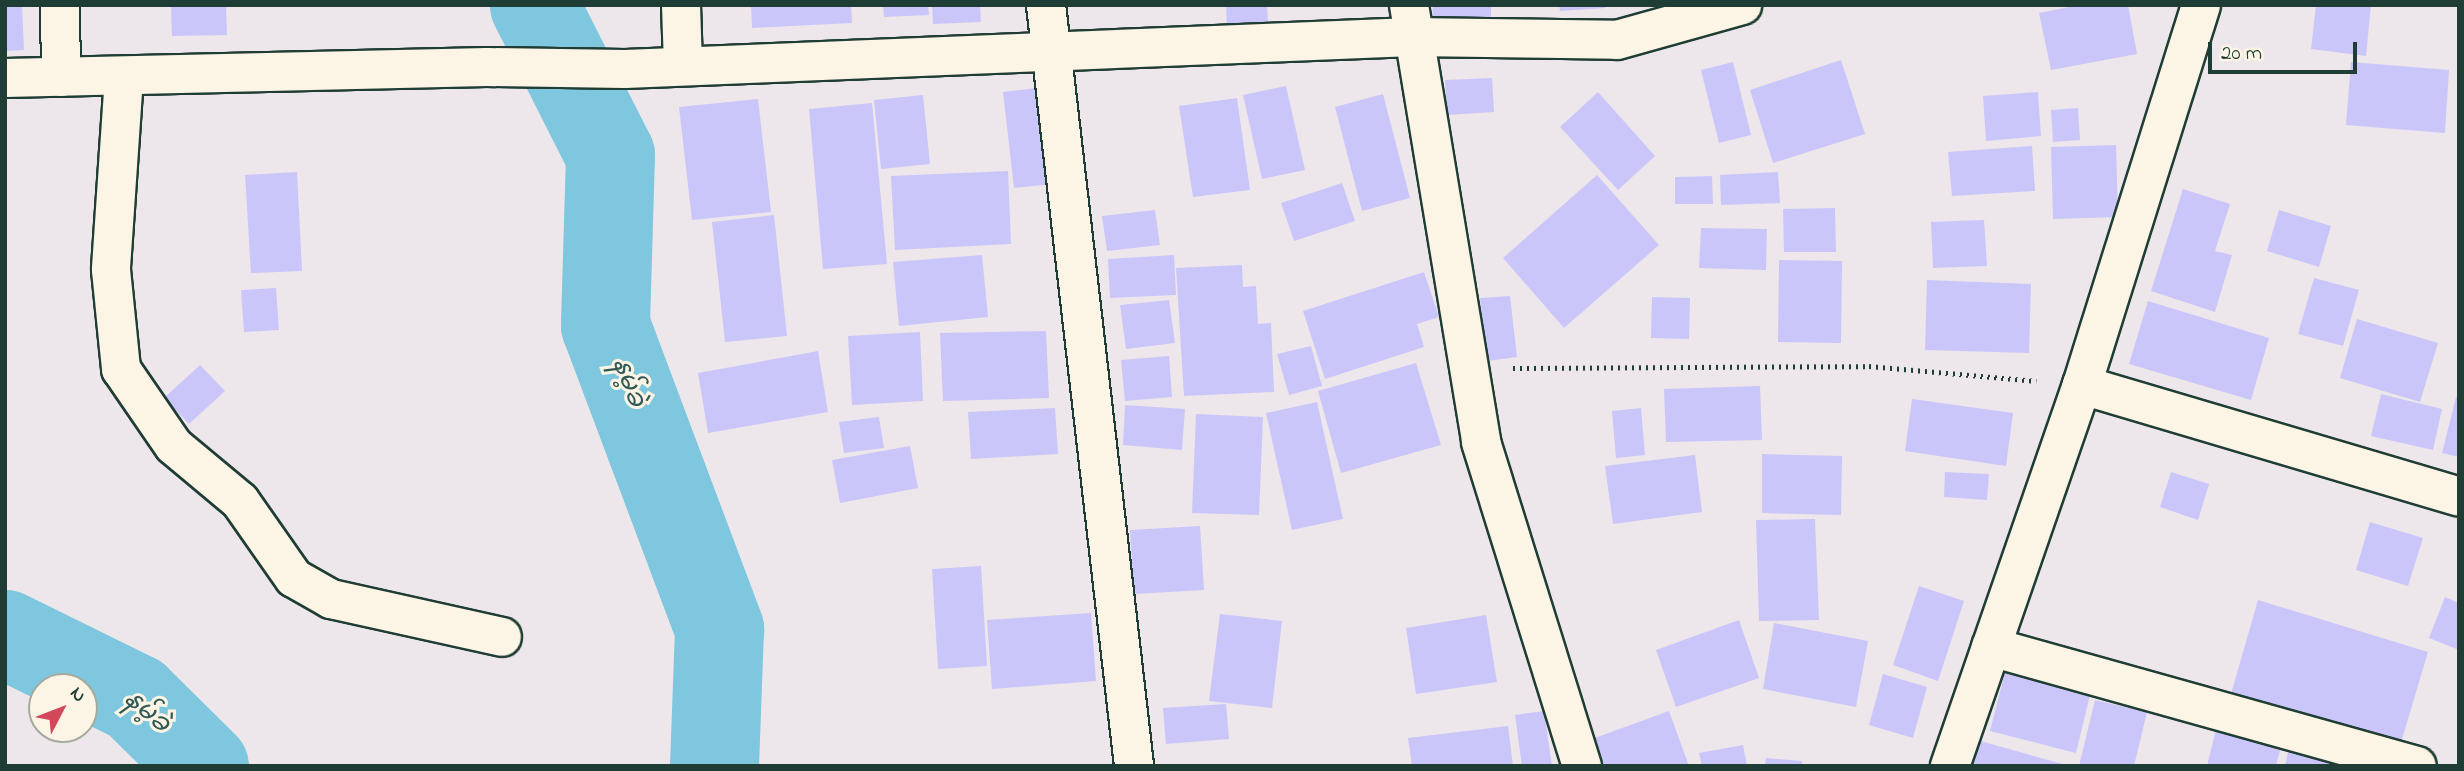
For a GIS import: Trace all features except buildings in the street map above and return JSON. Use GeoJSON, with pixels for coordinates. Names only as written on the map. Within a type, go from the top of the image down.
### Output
{"type":"FeatureCollection","features":[{"type":"Feature","properties":{"kind":"street"},"geometry":{"type":"LineString","coordinates":[[60,5],[61,76]]}},
{"type":"Feature","properties":{"kind":"street"},"geometry":{"type":"LineString","coordinates":[[681,5],[683,66]]}},
{"type":"Feature","properties":{"kind":"street"},"geometry":{"type":"LineString","coordinates":[[1046,5],[1134,766]]}},
{"type":"Feature","properties":{"kind":"street"},"geometry":{"type":"LineString","coordinates":[[5,78],[487,67],[625,69],[1051,55],[1410,21],[1617,40],[1742,5]]}},
{"type":"Feature","properties":{"kind":"street"},"geometry":{"type":"LineString","coordinates":[[1950,766],[2082,385],[2201,5]]}},
{"type":"Feature","properties":{"kind":"street"},"geometry":{"type":"LineString","coordinates":[[1410,21],[1481,442],[1583,766]]}},
{"type":"Feature","properties":{"kind":"street"},"geometry":{"type":"LineString","coordinates":[[124,77],[111,270],[121,369],[174,446],[240,501],[294,578],[331,599],[502,638]]}},
{"type":"Feature","properties":{"kind":"street"},"geometry":{"type":"LineString","coordinates":[[2082,385],[2459,497]]}},
{"type":"Feature","properties":{"kind":"street"},"geometry":{"type":"LineString","coordinates":[[1991,646],[2417,766]]}},
{"type":"Feature","properties":{"kind":"path"},"geometry":{"type":"LineString","coordinates":[[1469,368],[1869,366],[2082,385]]}},
{"type":"Feature","properties":{"kind":"waterway","name":"နမ့်ခဲ"},"geometry":{"type":"LineString","coordinates":[[534,5],[610,155],[605,325],[719,629],[714,766]]}},
{"type":"Feature","properties":{"kind":"waterway","name":"နမ့်ခဲ"},"geometry":{"type":"LineString","coordinates":[[5,634],[135,698],[204,766]]}}]}
